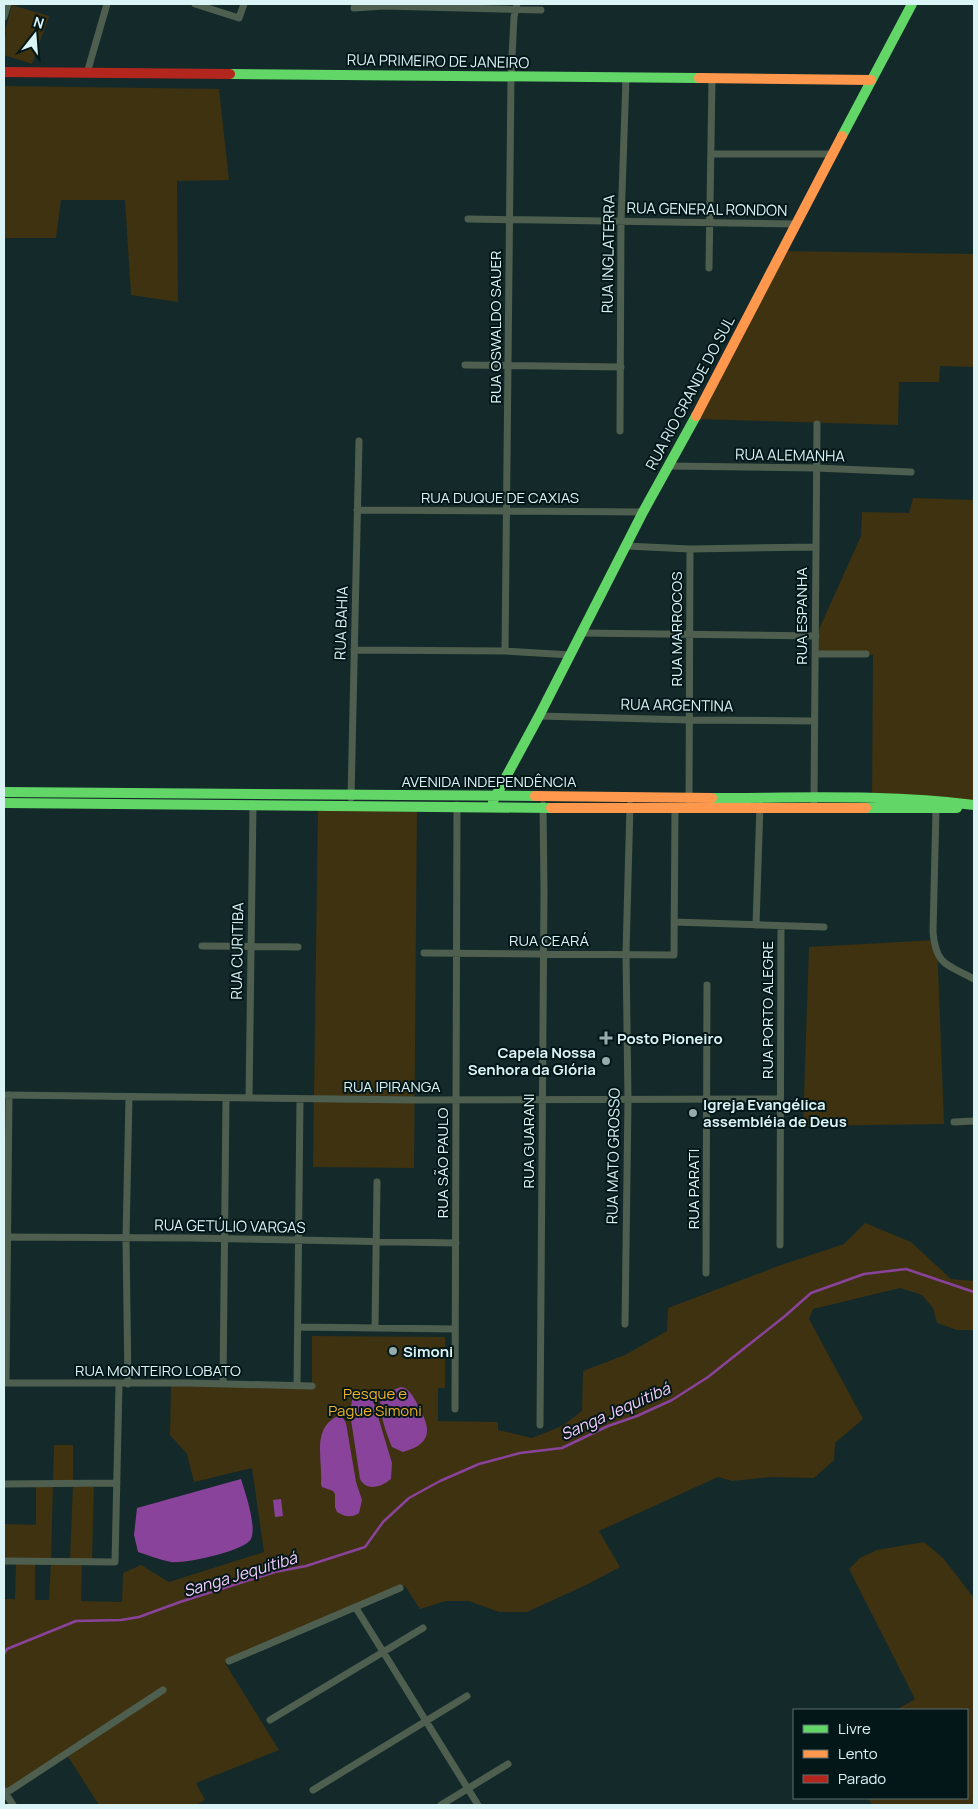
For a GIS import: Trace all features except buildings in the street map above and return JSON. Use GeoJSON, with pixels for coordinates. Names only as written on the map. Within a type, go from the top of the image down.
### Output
{"type":"FeatureCollection","features":[{"type":"Feature","properties":{"kind":"street"},"geometry":{"type":"LineString","coordinates":[[4,17],[8,4]]}},
{"type":"Feature","properties":{"kind":"street"},"geometry":{"type":"LineString","coordinates":[[87,73],[107,4]]}},
{"type":"Feature","properties":{"kind":"street"},"geometry":{"type":"LineString","coordinates":[[194,4],[239,18],[244,4]]}},
{"type":"Feature","properties":{"kind":"street","name":"RUA RIO GRANDE DO SUL"},"geometry":{"type":"LineString","coordinates":[[490,807],[539,716],[643,512],[912,4]]}},
{"type":"Feature","properties":{"kind":"street"},"geometry":{"type":"LineString","coordinates":[[354,8],[385,5],[517,7],[541,10]]}},
{"type":"Feature","properties":{"kind":"street","name":"RUA OSWALDO SAUER"},"geometry":{"type":"LineString","coordinates":[[505,651],[511,76],[517,7]]}},
{"type":"Feature","properties":{"kind":"street","name":"RUA PRIMEIRO DE JANEIRO"},"geometry":{"type":"LineString","coordinates":[[4,72],[871,80]]}},
{"type":"Feature","properties":{"kind":"street","name":"RUA INGLATERRA"},"geometry":{"type":"LineString","coordinates":[[620,431],[621,222],[626,78]]}},
{"type":"Feature","properties":{"kind":"street"},"geometry":{"type":"LineString","coordinates":[[709,268],[712,79]]}},
{"type":"Feature","properties":{"kind":"street"},"geometry":{"type":"LineString","coordinates":[[711,154],[832,154]]}},
{"type":"Feature","properties":{"kind":"street","name":"RUA GENERAL RONDON"},"geometry":{"type":"LineString","coordinates":[[468,220],[510,219],[795,224]]}},
{"type":"Feature","properties":{"kind":"street"},"geometry":{"type":"LineString","coordinates":[[465,365],[621,367]]}},
{"type":"Feature","properties":{"kind":"street","name":"RUA ESPANHA"},"geometry":{"type":"LineString","coordinates":[[814,804],[817,424]]}},
{"type":"Feature","properties":{"kind":"street","name":"RUA BAHIA"},"geometry":{"type":"LineString","coordinates":[[351,801],[359,442]]}},
{"type":"Feature","properties":{"kind":"street","name":"RUA ALEMANHA"},"geometry":{"type":"LineString","coordinates":[[668,466],[816,468],[911,472]]}},
{"type":"Feature","properties":{"kind":"street","name":"RUA DUQUE DE CAXIAS"},"geometry":{"type":"LineString","coordinates":[[357,510],[643,512]]}},
{"type":"Feature","properties":{"kind":"street"},"geometry":{"type":"LineString","coordinates":[[626,546],[690,549],[815,547]]}},
{"type":"Feature","properties":{"kind":"street","name":"RUA MARROCOS"},"geometry":{"type":"LineString","coordinates":[[689,804],[690,549]]}},
{"type":"Feature","properties":{"kind":"street"},"geometry":{"type":"LineString","coordinates":[[580,633],[816,636]]}},
{"type":"Feature","properties":{"kind":"street"},"geometry":{"type":"LineString","coordinates":[[354,650],[505,651],[571,654]]}},
{"type":"Feature","properties":{"kind":"street"},"geometry":{"type":"LineString","coordinates":[[816,654],[866,654]]}},
{"type":"Feature","properties":{"kind":"street","name":"RUA ARGENTINA"},"geometry":{"type":"LineString","coordinates":[[539,716],[814,721]]}},
{"type":"Feature","properties":{"kind":"street","name":"AVENIDA INDEPENDÊNCIA"},"geometry":{"type":"LineString","coordinates":[[4,792],[207,799],[457,802],[490,807],[543,808],[675,809],[689,804]]}},
{"type":"Feature","properties":{"kind":"street","name":"AVENIDA INDEPENDÊNCIA"},"geometry":{"type":"LineString","coordinates":[[457,802],[495,796],[630,797],[689,804],[839,804],[942,801],[974,806]]}},
{"type":"Feature","properties":{"kind":"street","name":"RUA GUARANI"},"geometry":{"type":"LineString","coordinates":[[540,1425],[542,955],[544,891],[542,797]]}},
{"type":"Feature","properties":{"kind":"street","name":"RUA MATO GROSSO"},"geometry":{"type":"LineString","coordinates":[[625,1324],[628,1100],[626,954],[630,797]]}},
{"type":"Feature","properties":{"kind":"street","name":"AVENIDA INDEPENDÊNCIA"},"geometry":{"type":"LineString","coordinates":[[4,803],[207,799]]}},
{"type":"Feature","properties":{"kind":"street","name":"RUA CURITIBA"},"geometry":{"type":"LineString","coordinates":[[249,1098],[253,800]]}},
{"type":"Feature","properties":{"kind":"street","name":"RUA SÃO PAULO"},"geometry":{"type":"LineString","coordinates":[[455,1409],[457,802]]}},
{"type":"Feature","properties":{"kind":"street"},"geometry":{"type":"LineString","coordinates":[[756,925],[760,804]]}},
{"type":"Feature","properties":{"kind":"street","name":"AVENIDA INDEPENDÊNCIA"},"geometry":{"type":"LineString","coordinates":[[839,804],[936,809],[974,806]]}},
{"type":"Feature","properties":{"kind":"street"},"geometry":{"type":"LineString","coordinates":[[675,809],[674,922],[824,927]]}},
{"type":"Feature","properties":{"kind":"street"},"geometry":{"type":"LineString","coordinates":[[936,809],[935,951],[942,962],[974,979]]}},
{"type":"Feature","properties":{"kind":"street","name":"RUA CEARÁ"},"geometry":{"type":"LineString","coordinates":[[424,953],[674,955],[674,922]]}},
{"type":"Feature","properties":{"kind":"street","name":"RUA PORTO ALEGRE"},"geometry":{"type":"LineString","coordinates":[[780,1245],[782,926]]}},
{"type":"Feature","properties":{"kind":"street"},"geometry":{"type":"LineString","coordinates":[[202,946],[298,947]]}},
{"type":"Feature","properties":{"kind":"street","name":"RUA PARATI"},"geometry":{"type":"LineString","coordinates":[[706,1273],[707,985]]}},
{"type":"Feature","properties":{"kind":"street"},"geometry":{"type":"LineString","coordinates":[[5,1383],[7,1095]]}},
{"type":"Feature","properties":{"kind":"street","name":"RUA IPIRANGA"},"geometry":{"type":"LineString","coordinates":[[7,1095],[456,1100],[780,1099]]}},
{"type":"Feature","properties":{"kind":"street"},"geometry":{"type":"LineString","coordinates":[[128,1384],[126,1238],[129,1097]]}},
{"type":"Feature","properties":{"kind":"street"},"geometry":{"type":"LineString","coordinates":[[223,1384],[226,1098]]}},
{"type":"Feature","properties":{"kind":"street"},"geometry":{"type":"LineString","coordinates":[[297,1386],[300,1099]]}},
{"type":"Feature","properties":{"kind":"street"},"geometry":{"type":"LineString","coordinates":[[954,1122],[974,1121]]}},
{"type":"Feature","properties":{"kind":"street"},"geometry":{"type":"LineString","coordinates":[[375,1328],[377,1182]]}},
{"type":"Feature","properties":{"kind":"street","name":"RUA GETÚLIO VARGAS"},"geometry":{"type":"LineString","coordinates":[[6,1237],[456,1243]]}},
{"type":"Feature","properties":{"kind":"street"},"geometry":{"type":"LineString","coordinates":[[298,1327],[455,1329]]}},
{"type":"Feature","properties":{"kind":"street","name":"RUA MONTEIRO LOBATO"},"geometry":{"type":"LineString","coordinates":[[5,1383],[312,1386]]}},
{"type":"Feature","properties":{"kind":"street"},"geometry":{"type":"LineString","coordinates":[[4,1561],[115,1562],[119,1384]]}},
{"type":"Feature","properties":{"kind":"street"},"geometry":{"type":"LineString","coordinates":[[4,1484],[117,1483]]}},
{"type":"Feature","properties":{"kind":"street"},"geometry":{"type":"LineString","coordinates":[[230,1661],[400,1588]]}},
{"type":"Feature","properties":{"kind":"street"},"geometry":{"type":"LineString","coordinates":[[356,1608],[478,1805]]}},
{"type":"Feature","properties":{"kind":"street"},"geometry":{"type":"LineString","coordinates":[[270,1720],[423,1628]]}},
{"type":"Feature","properties":{"kind":"street"},"geometry":{"type":"LineString","coordinates":[[13,1805],[4,1792],[163,1690]]}},
{"type":"Feature","properties":{"kind":"street"},"geometry":{"type":"LineString","coordinates":[[313,1790],[466,1696]]}},
{"type":"Feature","properties":{"kind":"street"},"geometry":{"type":"LineString","coordinates":[[440,1805],[508,1764]]}},
{"type":"Feature","properties":{"kind":"green space"},"geometry":{"type":"Polygon","coordinates":[[[12,5],[49,16],[32,64],[4,55],[5,31],[12,5]]]}},
{"type":"Feature","properties":{"kind":"green space"},"geometry":{"type":"Polygon","coordinates":[[[4,86],[219,89],[229,180],[177,181],[178,302],[131,295],[125,200],[61,200],[56,238],[4,238],[4,86]]]}},
{"type":"Feature","properties":{"kind":"green space"},"geometry":{"type":"Polygon","coordinates":[[[782,251],[974,254],[974,367],[940,366],[939,382],[899,382],[898,425],[694,419],[782,251]]]}},
{"type":"Feature","properties":{"kind":"green space"},"geometry":{"type":"Polygon","coordinates":[[[913,498],[974,500],[974,805],[872,799],[873,655],[816,654],[816,636],[861,536],[862,512],[909,513],[913,498]]]}},
{"type":"Feature","properties":{"kind":"green space"},"geometry":{"type":"Polygon","coordinates":[[[318,806],[417,806],[414,1168],[313,1167],[318,806]]]}},
{"type":"Feature","properties":{"kind":"green space"},"geometry":{"type":"Polygon","coordinates":[[[937,940],[944,1124],[803,1126],[809,947],[937,940]]]}},
{"type":"Feature","properties":{"kind":"green space","name":"Pesque e Pague Simoni"},"geometry":{"type":"Polygon","coordinates":[[[865,1223],[911,1242],[951,1279],[974,1281],[974,1330],[957,1330],[937,1323],[933,1308],[922,1295],[900,1288],[813,1309],[809,1319],[863,1419],[835,1443],[834,1460],[814,1478],[772,1477],[732,1481],[718,1477],[599,1531],[620,1567],[527,1612],[499,1612],[469,1601],[446,1601],[420,1609],[405,1586],[225,1663],[279,1750],[196,1783],[205,1800],[196,1805],[99,1805],[67,1755],[4,1791],[4,1599],[15,1599],[16,1561],[4,1561],[4,1524],[36,1525],[36,1483],[53,1483],[54,1445],[73,1445],[73,1483],[94,1483],[92,1562],[82,1562],[81,1601],[122,1602],[123,1573],[141,1565],[169,1582],[264,1552],[252,1468],[194,1482],[187,1454],[170,1435],[171,1383],[312,1386],[312,1336],[445,1337],[445,1388],[438,1388],[438,1421],[498,1422],[498,1430],[532,1438],[562,1426],[582,1411],[583,1371],[625,1355],[667,1331],[668,1308],[781,1265],[844,1244],[865,1223]],[[53,1484],[51,1561],[70,1561],[73,1484],[53,1484]],[[35,1562],[35,1600],[49,1600],[51,1562],[35,1562]]]}},
{"type":"Feature","properties":{"kind":"green space"},"geometry":{"type":"Polygon","coordinates":[[[924,1542],[943,1558],[974,1598],[974,1805],[872,1805],[869,1799],[968,1799],[968,1709],[898,1709],[915,1699],[849,1569],[860,1558],[877,1550],[924,1542]]]}},
{"type":"Feature","properties":{"kind":"shaded area"},"geometry":{"type":"Polygon","coordinates":[[[401,1387],[405,1388],[415,1399],[423,1415],[427,1430],[424,1441],[412,1449],[403,1452],[392,1447],[380,1406],[382,1394],[401,1387]]]}},
{"type":"Feature","properties":{"kind":"shaded area"},"geometry":{"type":"Polygon","coordinates":[[[359,1390],[370,1394],[373,1400],[392,1463],[391,1479],[374,1487],[366,1486],[360,1479],[350,1413],[353,1394],[357,1400],[363,1397],[359,1390]]]}},
{"type":"Feature","properties":{"kind":"shaded area"},"geometry":{"type":"Polygon","coordinates":[[[338,1416],[343,1418],[346,1423],[356,1482],[362,1500],[359,1513],[351,1516],[337,1512],[335,1494],[333,1491],[322,1487],[321,1484],[321,1437],[324,1428],[338,1416]]]}},
{"type":"Feature","properties":{"kind":"shaded area"},"geometry":{"type":"Polygon","coordinates":[[[241,1479],[253,1526],[251,1539],[246,1544],[214,1556],[178,1562],[167,1561],[138,1552],[134,1535],[137,1508],[241,1479]]]}},
{"type":"Feature","properties":{"kind":"shaded area"},"geometry":{"type":"Polygon","coordinates":[[[281,1499],[283,1516],[275,1517],[273,1500],[281,1499]]]}},
{"type":"Feature","properties":{"kind":"waterway","name":"Sanga Jequitibá"},"geometry":{"type":"LineString","coordinates":[[4,1654],[7,1649],[76,1621],[121,1620],[139,1617],[275,1572],[306,1566],[365,1547],[383,1522],[409,1498],[440,1481],[479,1464],[520,1453],[562,1448],[608,1426],[637,1416],[672,1400],[708,1377],[811,1293],[864,1274],[906,1269],[974,1292]]}},
{"type":"Feature","properties":{"kind":"traffic: fast"},"geometry":{"type":"LineString","coordinates":[[842,136],[912,4]]}},
{"type":"Feature","properties":{"kind":"traffic: fast"},"geometry":{"type":"LineString","coordinates":[[230,74],[699,78]]}},
{"type":"Feature","properties":{"kind":"traffic: fast"},"geometry":{"type":"LineString","coordinates":[[493,801],[539,716],[643,512],[696,416]]}},
{"type":"Feature","properties":{"kind":"traffic: fast"},"geometry":{"type":"LineString","coordinates":[[4,792],[535,796]]}},
{"type":"Feature","properties":{"kind":"traffic: fast"},"geometry":{"type":"LineString","coordinates":[[712,798],[876,798],[974,805]]}},
{"type":"Feature","properties":{"kind":"traffic: fast"},"geometry":{"type":"LineString","coordinates":[[4,803],[551,808]]}},
{"type":"Feature","properties":{"kind":"traffic: fast"},"geometry":{"type":"LineString","coordinates":[[866,808],[957,808]]}},
{"type":"Feature","properties":{"kind":"traffic: slow"},"geometry":{"type":"LineString","coordinates":[[699,78],[871,80]]}},
{"type":"Feature","properties":{"kind":"traffic: slow"},"geometry":{"type":"LineString","coordinates":[[696,416],[842,136]]}},
{"type":"Feature","properties":{"kind":"traffic: slow"},"geometry":{"type":"LineString","coordinates":[[535,796],[712,798]]}},
{"type":"Feature","properties":{"kind":"traffic: slow"},"geometry":{"type":"LineString","coordinates":[[551,808],[866,808]]}},
{"type":"Feature","properties":{"kind":"traffic: jam"},"geometry":{"type":"LineString","coordinates":[[4,72],[230,74]]}},
{"type":"Feature","properties":{"kind":"place","name":"Posto Pioneiro"},"geometry":{"type":"Point","coordinates":[606,1038]}},
{"type":"Feature","properties":{"kind":"place","name":"Capela Nossa Senhora da Glória"},"geometry":{"type":"Point","coordinates":[606,1061]}},
{"type":"Feature","properties":{"kind":"place","name":"Igreja Evangélica assembléia de Deus"},"geometry":{"type":"Point","coordinates":[693,1113]}},
{"type":"Feature","properties":{"kind":"place","name":"Simoni"},"geometry":{"type":"Point","coordinates":[393,1351]}}]}
